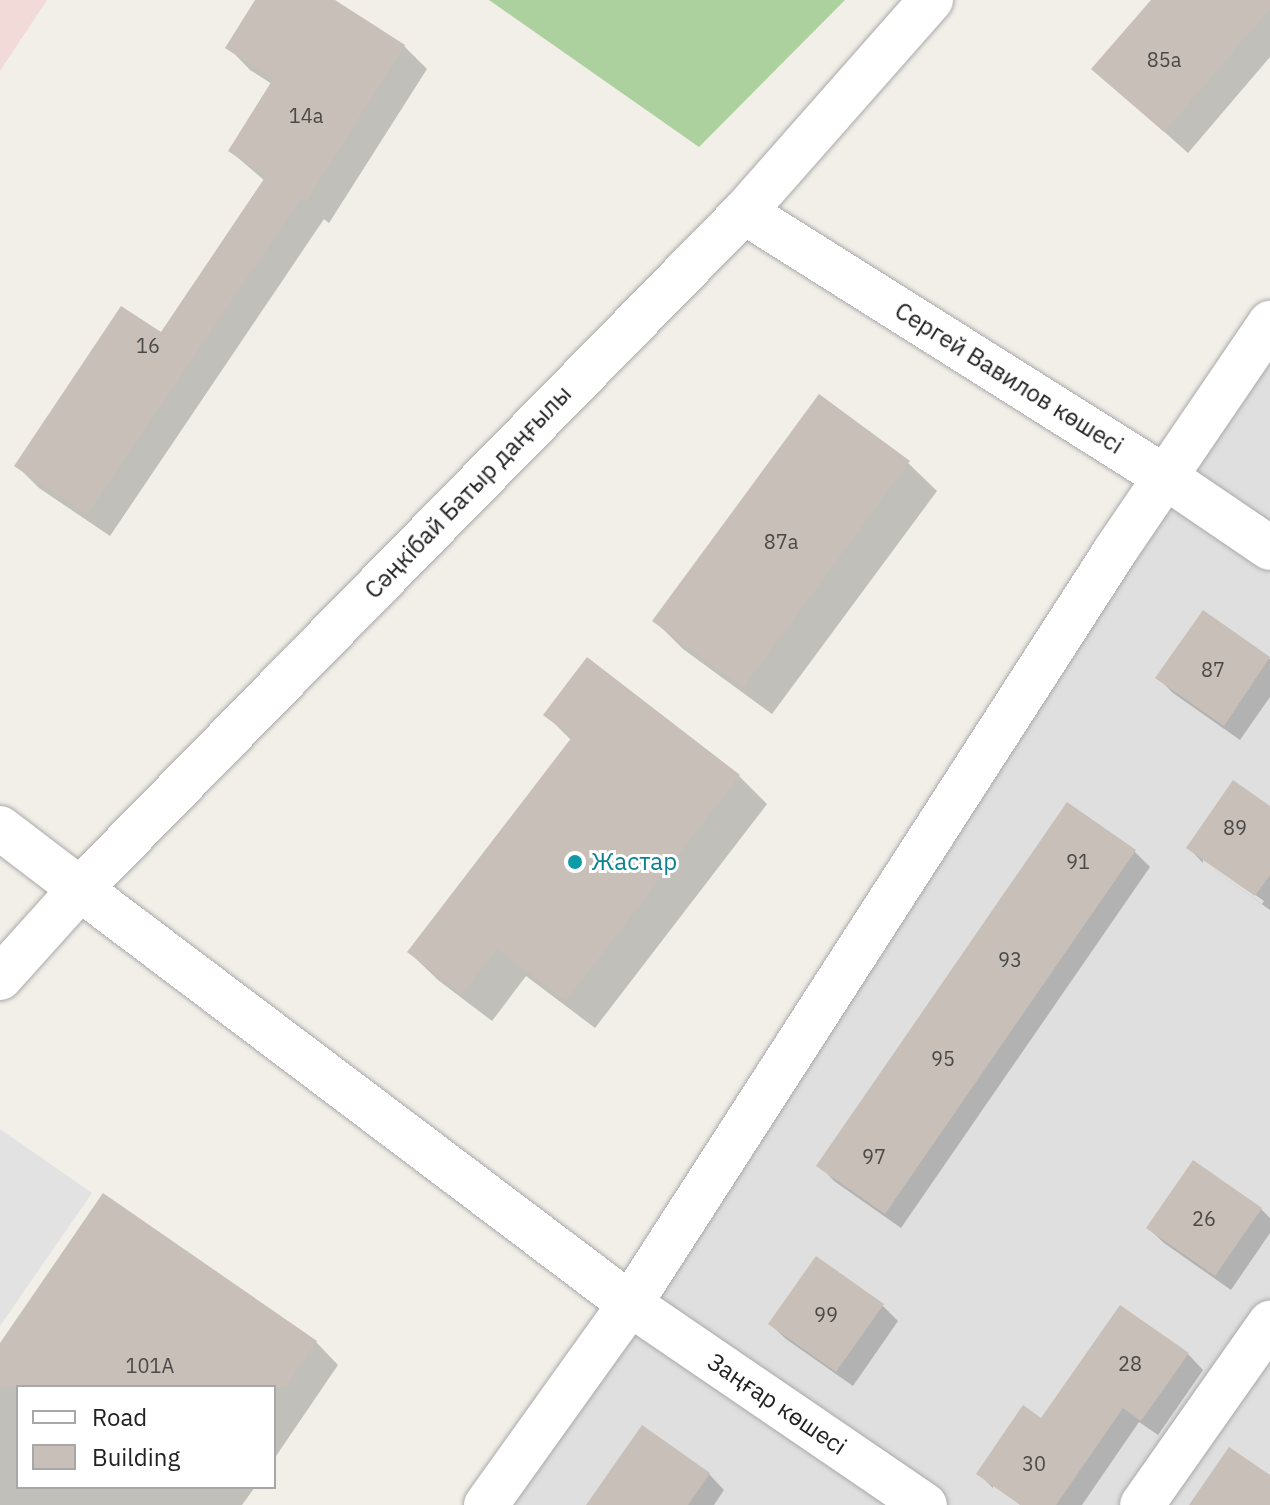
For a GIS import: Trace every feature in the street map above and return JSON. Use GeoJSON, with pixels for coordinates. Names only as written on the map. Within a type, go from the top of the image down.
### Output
{"type":"FeatureCollection","features":[{"type":"Feature","properties":{"kind":"street","name":"Сәңкібай Батыр даңғылы"},"geometry":{"type":"LineString","coordinates":[[0,978],[80,889],[744,212],[931,0]]}},
{"type":"Feature","properties":{"kind":"street","name":"Сергей Вавилов көшесі"},"geometry":{"type":"LineString","coordinates":[[744,212],[1164,476],[1270,548]]}},
{"type":"Feature","properties":{"kind":"street"},"geometry":{"type":"LineString","coordinates":[[486,1505],[630,1304],[1164,476],[1270,323]]}},
{"type":"Feature","properties":{"kind":"street","name":"Заңғар көшесі"},"geometry":{"type":"LineString","coordinates":[[0,828],[630,1304],[925,1505]]}},
{"type":"Feature","properties":{"kind":"street"},"geometry":{"type":"LineString","coordinates":[[1142,1505],[1270,1323]]}},
{"type":"Feature","properties":{"kind":"shaded area"},"geometry":{"type":"Polygon","coordinates":[[[0,0],[47,0],[0,71],[0,0]]]}},
{"type":"Feature","properties":{"kind":"shaded area"},"geometry":{"type":"Polygon","coordinates":[[[1270,323],[1270,1505],[497,1505],[1270,323]]]}},
{"type":"Feature","properties":{"kind":"shaded area"},"geometry":{"type":"Polygon","coordinates":[[[0,1129],[92,1193],[0,1326],[0,1129]]]}},
{"type":"Feature","properties":{"kind":"green space"},"geometry":{"type":"Polygon","coordinates":[[[489,0],[845,0],[699,147],[489,0]]]}},
{"type":"Feature","properties":{"kind":"building"},"geometry":{"type":"Polygon","coordinates":[[[255,0],[335,0],[405,45],[306,202],[301,198],[87,515],[14,466],[121,306],[161,332],[266,176],[228,151],[273,79],[225,48],[255,0]]]}},
{"type":"Feature","properties":{"kind":"building"},"geometry":{"type":"Polygon","coordinates":[[[1151,0],[1270,0],[1270,9],[1164,132],[1091,69],[1151,0]]]}},
{"type":"Feature","properties":{"kind":"building"},"geometry":{"type":"Polygon","coordinates":[[[819,394],[910,461],[743,688],[652,621],[819,394]]]}},
{"type":"Feature","properties":{"kind":"building"},"geometry":{"type":"Polygon","coordinates":[[[1203,610],[1270,657],[1224,726],[1155,678],[1203,610]]]}},
{"type":"Feature","properties":{"kind":"building","name":"Жастар"},"geometry":{"type":"Polygon","coordinates":[[[587,657],[740,775],[566,1001],[497,949],[462,994],[407,952],[572,737],[543,715],[587,657]]]}},
{"type":"Feature","properties":{"kind":"building"},"geometry":{"type":"Polygon","coordinates":[[[1233,780],[1270,806],[1270,875],[1255,896],[1186,848],[1233,780]]]}},
{"type":"Feature","properties":{"kind":"building"},"geometry":{"type":"Polygon","coordinates":[[[1067,802],[1136,850],[885,1214],[816,1166],[1067,802]]]}},
{"type":"Feature","properties":{"kind":"building"},"geometry":{"type":"Polygon","coordinates":[[[1193,1160],[1262,1208],[1215,1276],[1146,1228],[1193,1160]]]}},
{"type":"Feature","properties":{"kind":"building"},"geometry":{"type":"Polygon","coordinates":[[[103,1193],[317,1341],[286,1387],[0,1387],[0,1343],[103,1193]]]}},
{"type":"Feature","properties":{"kind":"building"},"geometry":{"type":"Polygon","coordinates":[[[816,1256],[884,1304],[836,1372],[768,1324],[816,1256]]]}},
{"type":"Feature","properties":{"kind":"building"},"geometry":{"type":"Polygon","coordinates":[[[1120,1305],[1189,1353],[1141,1421],[1123,1408],[1056,1505],[1020,1505],[976,1474],[1023,1405],[1041,1418],[1120,1305]]]}},
{"type":"Feature","properties":{"kind":"building"},"geometry":{"type":"Polygon","coordinates":[[[642,1425],[710,1473],[688,1505],[586,1505],[642,1425]]]}},
{"type":"Feature","properties":{"kind":"building"},"geometry":{"type":"Polygon","coordinates":[[[1229,1447],[1270,1475],[1270,1505],[1189,1505],[1229,1447]]]}},
{"type":"Feature","properties":{"kind":"place","name":"Жастар"},"geometry":{"type":"Point","coordinates":[575,862]}}]}
